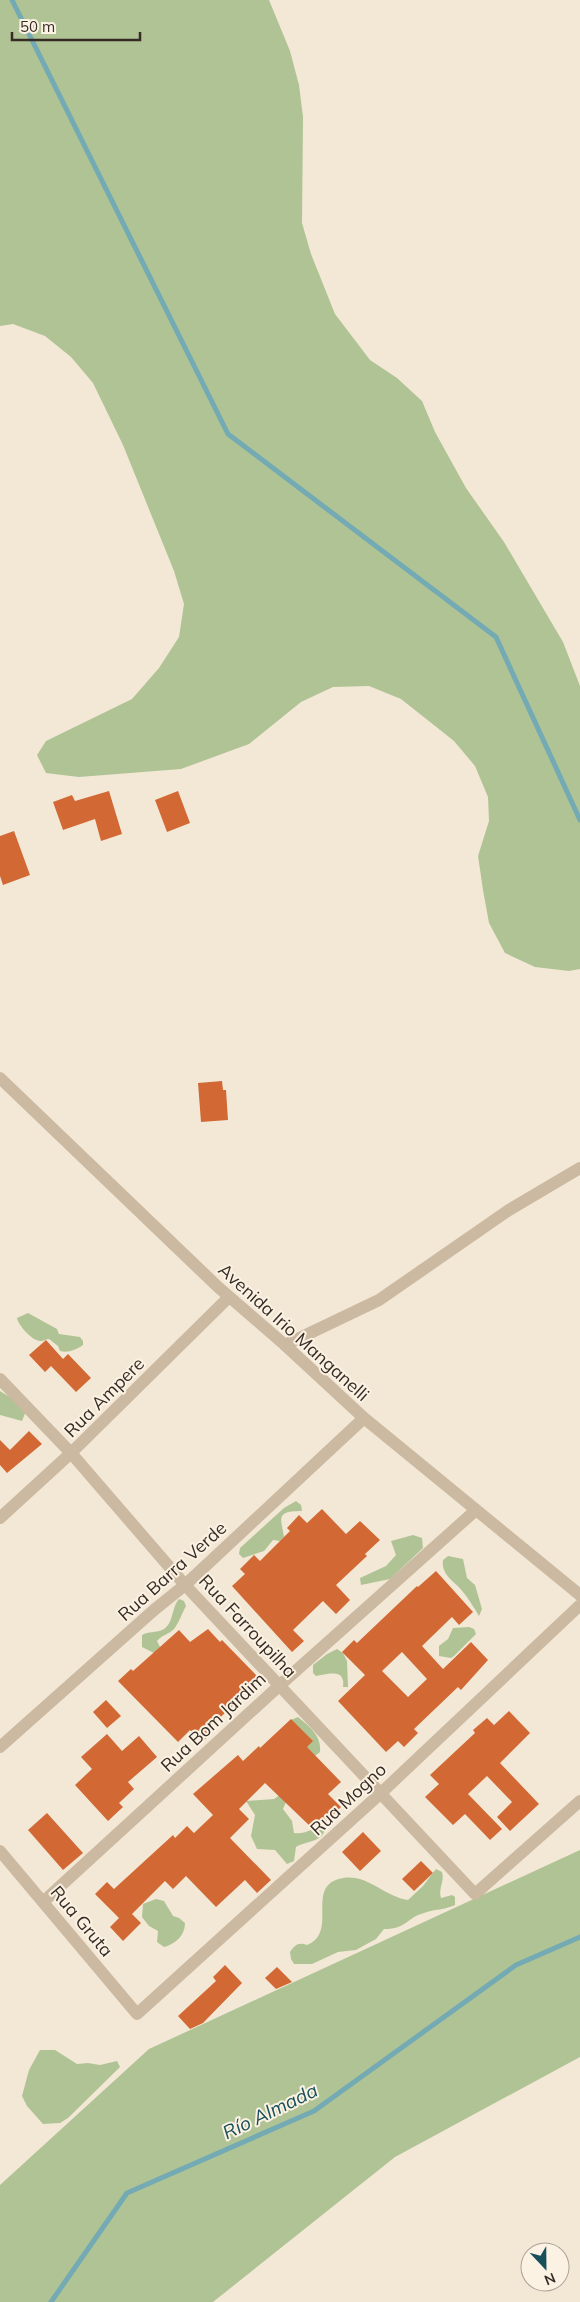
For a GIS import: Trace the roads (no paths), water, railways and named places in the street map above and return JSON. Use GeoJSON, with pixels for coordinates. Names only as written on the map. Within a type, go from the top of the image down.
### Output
{"type":"FeatureCollection","features":[{"type":"Feature","properties":{"kind":"street","name":"Avenida Irio Manganelli"},"geometry":{"type":"LineString","coordinates":[[0,1078],[230,1297],[364,1418],[580,1596]]}},
{"type":"Feature","properties":{"kind":"street"},"geometry":{"type":"LineString","coordinates":[[285,1345],[379,1300],[508,1210],[580,1168]]}},
{"type":"Feature","properties":{"kind":"street","name":"Rua Ampere"},"geometry":{"type":"LineString","coordinates":[[0,1518],[71,1453],[230,1297]]}},
{"type":"Feature","properties":{"kind":"street","name":"Rua Farroupilha"},"geometry":{"type":"LineString","coordinates":[[0,1378],[71,1453],[185,1585],[475,1894],[580,1801]]}},
{"type":"Feature","properties":{"kind":"street","name":"Rua Barra Verde"},"geometry":{"type":"LineString","coordinates":[[0,1747],[154,1610],[185,1585],[364,1418]]}},
{"type":"Feature","properties":{"kind":"street","name":"Rua Bom Jardim"},"geometry":{"type":"LineString","coordinates":[[43,1902],[280,1685],[476,1510]]}},
{"type":"Feature","properties":{"kind":"street","name":"Rua Mogno"},"geometry":{"type":"LineString","coordinates":[[137,2014],[381,1793],[580,1605]]}},
{"type":"Feature","properties":{"kind":"street","name":"Rua Gruta"},"geometry":{"type":"LineString","coordinates":[[0,1851],[137,2014]]}},
{"type":"Feature","properties":{"kind":"waterway"},"geometry":{"type":"LineString","coordinates":[[12,0],[228,434],[496,637],[580,820]]}},
{"type":"Feature","properties":{"kind":"waterway","name":"Río Almada"},"geometry":{"type":"LineString","coordinates":[[51,2302],[127,2193],[314,2111],[516,1965],[580,1937]]}}]}
